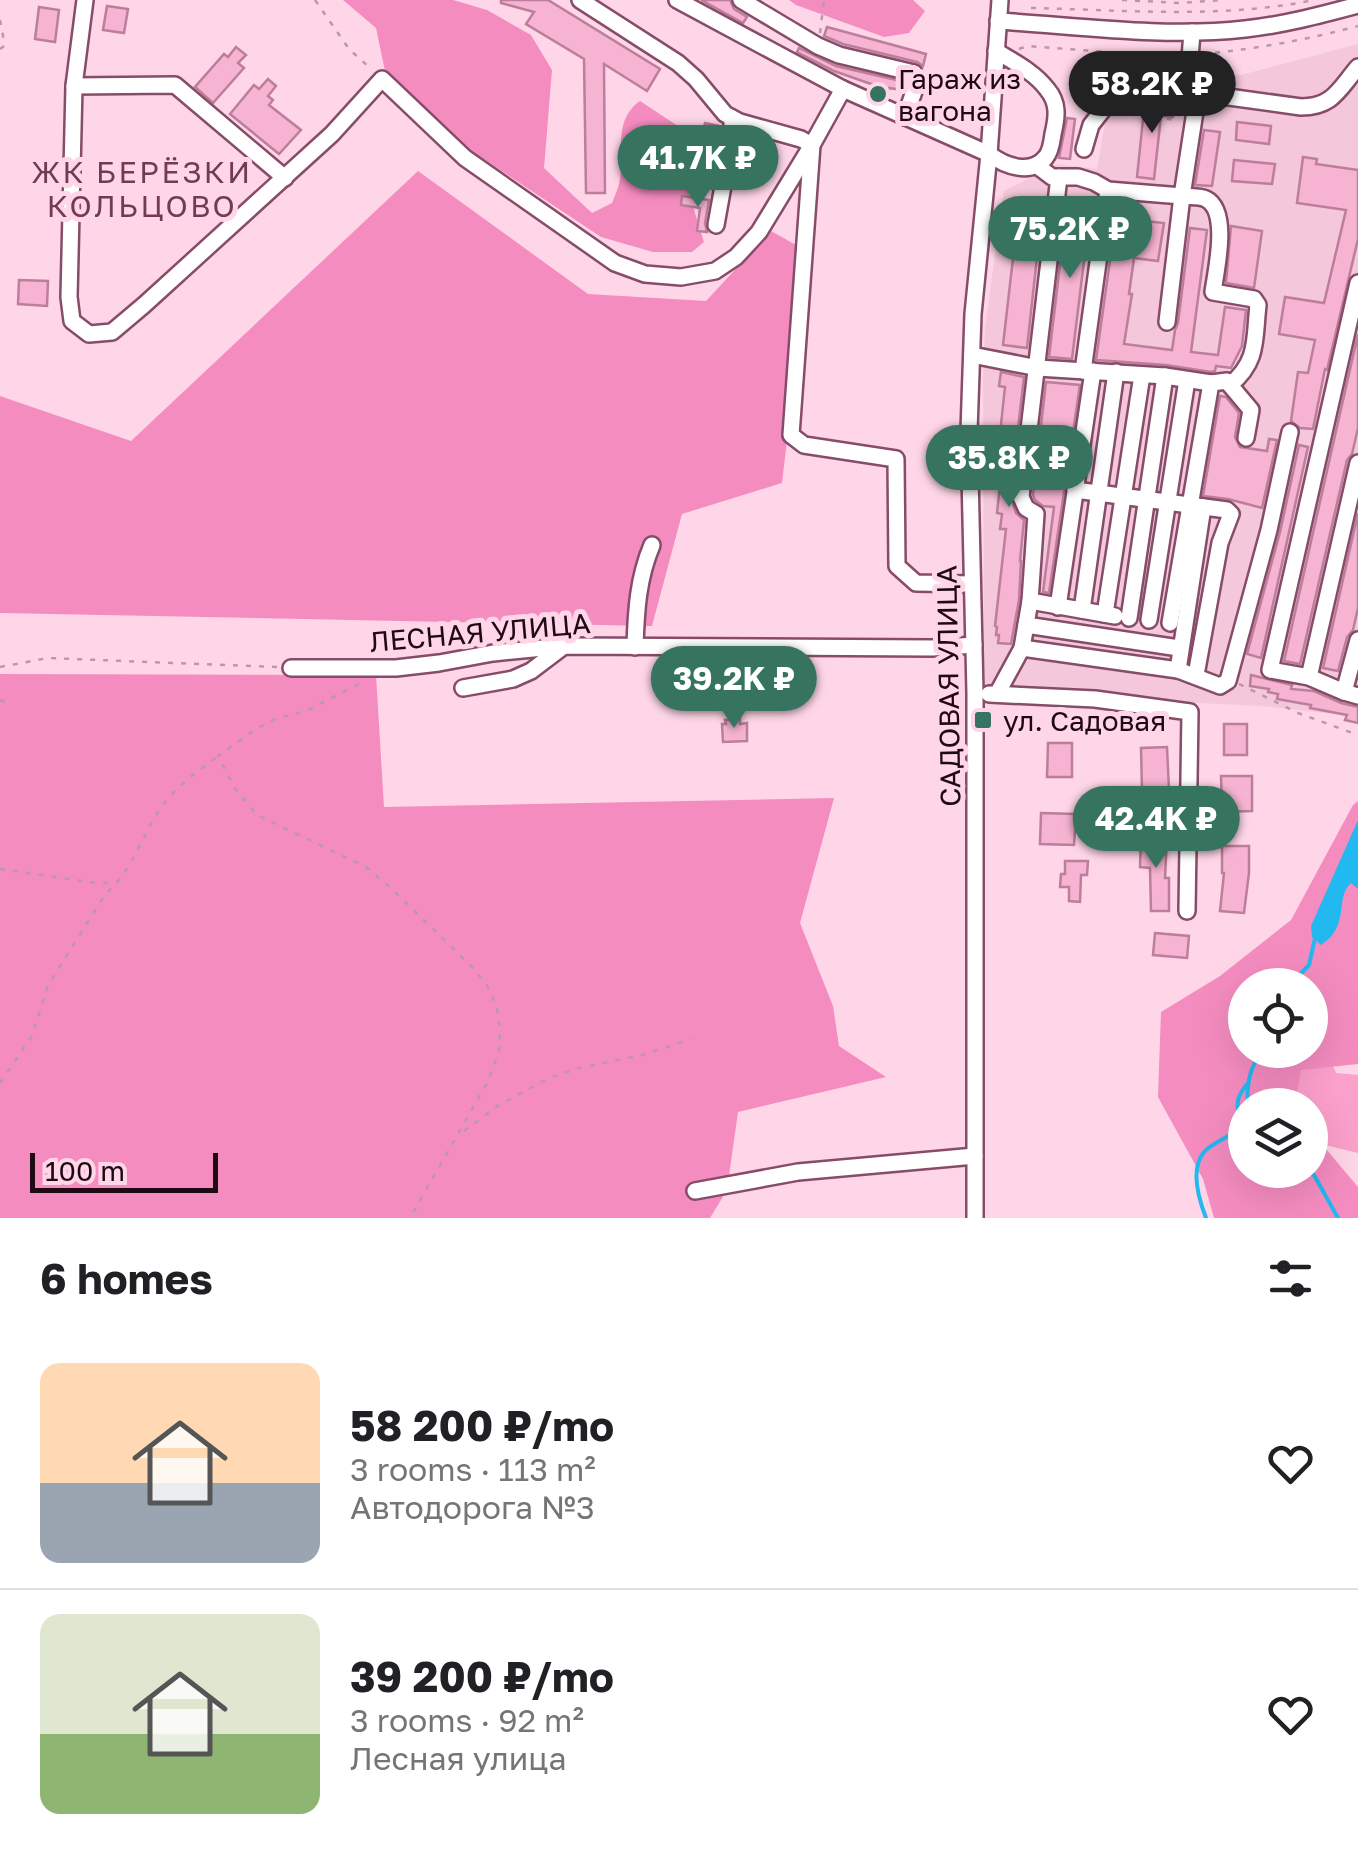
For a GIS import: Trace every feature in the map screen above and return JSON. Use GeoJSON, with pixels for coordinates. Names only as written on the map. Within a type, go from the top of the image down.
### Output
{"type":"FeatureCollection","features":[{"type":"Feature","properties":{"kind":"street"},"geometry":{"type":"LineString","coordinates":[[84,0],[74,86],[69,297],[72,322],[89,334],[112,332],[202,255],[332,134],[382,79],[465,158],[614,263],[644,274],[681,278],[715,271],[736,257],[759,232],[844,89]]}},
{"type":"Feature","properties":{"kind":"street"},"geometry":{"type":"LineString","coordinates":[[580,0],[678,63],[732,118],[812,145]]}},
{"type":"Feature","properties":{"kind":"street"},"geometry":{"type":"LineString","coordinates":[[678,0],[844,89],[989,154],[1003,164],[1021,168],[1036,165],[1048,155],[1058,112],[1050,91],[996,51]]}},
{"type":"Feature","properties":{"kind":"street"},"geometry":{"type":"LineString","coordinates":[[741,0],[839,55],[914,74],[918,84],[905,117]]}},
{"type":"Feature","properties":{"kind":"street"},"geometry":{"type":"LineString","coordinates":[[999,10],[1192,32],[1245,29],[1358,5]]}},
{"type":"Feature","properties":{"kind":"street","name":"САДОВАЯ УЛИЦА"},"geometry":{"type":"LineString","coordinates":[[975,1218],[974,645],[969,431],[974,314],[999,10]]}},
{"type":"Feature","properties":{"kind":"street"},"geometry":{"type":"LineString","coordinates":[[1166,322],[1194,120],[1192,32]]}},
{"type":"Feature","properties":{"kind":"street"},"geometry":{"type":"LineString","coordinates":[[1084,149],[1091,125],[1116,94],[1148,86],[1318,107],[1331,99],[1358,67]]}},
{"type":"Feature","properties":{"kind":"street"},"geometry":{"type":"LineString","coordinates":[[74,86],[175,86],[285,178]]}},
{"type":"Feature","properties":{"kind":"street"},"geometry":{"type":"LineString","coordinates":[[716,226],[732,118]]}},
{"type":"Feature","properties":{"kind":"street"},"geometry":{"type":"LineString","coordinates":[[812,145],[791,435],[804,446],[896,459],[898,566],[916,584],[972,584]]}},
{"type":"Feature","properties":{"kind":"street"},"geometry":{"type":"LineString","coordinates":[[1036,165],[1052,177],[1078,177],[1108,190],[1204,197],[1215,206],[1220,223],[1213,292],[1254,299],[1258,304],[1252,358],[1230,385]]}},
{"type":"Feature","properties":{"kind":"street"},"geometry":{"type":"LineString","coordinates":[[996,694],[1022,648],[1030,602],[1036,514],[1026,508],[1021,497],[1059,177]]}},
{"type":"Feature","properties":{"kind":"street"},"geometry":{"type":"LineString","coordinates":[[1058,606],[1075,490],[1108,190]]}},
{"type":"Feature","properties":{"kind":"street"},"geometry":{"type":"LineString","coordinates":[[1358,283],[1270,670],[1309,677],[1351,694],[1358,640]]}},
{"type":"Feature","properties":{"kind":"street"},"geometry":{"type":"LineString","coordinates":[[972,355],[1038,368],[1165,376],[1211,384],[1227,381],[1251,410],[1246,438]]}},
{"type":"Feature","properties":{"kind":"street"},"geometry":{"type":"LineString","coordinates":[[1082,610],[1116,372]]}},
{"type":"Feature","properties":{"kind":"street"},"geometry":{"type":"LineString","coordinates":[[1105,614],[1142,375]]}},
{"type":"Feature","properties":{"kind":"street"},"geometry":{"type":"LineString","coordinates":[[1128,618],[1165,376]]}},
{"type":"Feature","properties":{"kind":"street"},"geometry":{"type":"LineString","coordinates":[[1149,620],[1186,380]]}},
{"type":"Feature","properties":{"kind":"street"},"geometry":{"type":"LineString","coordinates":[[1178,670],[1177,624],[1211,384]]}},
{"type":"Feature","properties":{"kind":"street"},"geometry":{"type":"LineString","coordinates":[[1022,648],[1178,670],[1220,686],[1228,680],[1269,530],[1290,432]]}},
{"type":"Feature","properties":{"kind":"street"},"geometry":{"type":"LineString","coordinates":[[1309,677],[1358,463]]}},
{"type":"Feature","properties":{"kind":"street"},"geometry":{"type":"LineString","coordinates":[[1075,490],[1227,510],[1231,514],[1220,544],[1196,675]]}},
{"type":"Feature","properties":{"kind":"street"},"geometry":{"type":"LineString","coordinates":[[634,647],[642,567],[652,545]]}},
{"type":"Feature","properties":{"kind":"street"},"geometry":{"type":"LineString","coordinates":[[1030,602],[1177,624]]}},
{"type":"Feature","properties":{"kind":"street"},"geometry":{"type":"LineString","coordinates":[[1026,625],[1180,648]]}},
{"type":"Feature","properties":{"kind":"street","name":"ЛЕСНАЯ УЛИЦА"},"geometry":{"type":"LineString","coordinates":[[292,668],[396,668],[564,646],[974,645]]}},
{"type":"Feature","properties":{"kind":"street"},"geometry":{"type":"LineString","coordinates":[[463,688],[513,679],[531,671],[564,646]]}},
{"type":"Feature","properties":{"kind":"street"},"geometry":{"type":"LineString","coordinates":[[974,693],[1095,700],[1190,712],[1187,911]]}},
{"type":"Feature","properties":{"kind":"street"},"geometry":{"type":"LineString","coordinates":[[695,1191],[798,1172],[975,1156]]}},
{"type":"Feature","properties":{"kind":"path"},"geometry":{"type":"LineString","coordinates":[[314,0],[348,49],[382,79]]}},
{"type":"Feature","properties":{"kind":"path"},"geometry":{"type":"LineString","coordinates":[[1122,0],[1224,0]]}},
{"type":"Feature","properties":{"kind":"path"},"geometry":{"type":"LineString","coordinates":[[999,10],[1178,11],[1280,7],[1314,0]]}},
{"type":"Feature","properties":{"kind":"path"},"geometry":{"type":"LineString","coordinates":[[0,20],[4,41],[0,49]]}},
{"type":"Feature","properties":{"kind":"path"},"geometry":{"type":"LineString","coordinates":[[1141,116],[1194,120]]}},
{"type":"Feature","properties":{"kind":"path"},"geometry":{"type":"LineString","coordinates":[[0,667],[48,658],[292,668]]}},
{"type":"Feature","properties":{"kind":"path"},"geometry":{"type":"LineString","coordinates":[[1228,680],[1298,713],[1358,735]]}},
{"type":"Feature","properties":{"kind":"path"},"geometry":{"type":"LineString","coordinates":[[0,1083],[32,1036],[48,985],[106,893],[119,882],[161,806],[256,729],[306,711],[359,684]]}},
{"type":"Feature","properties":{"kind":"path"},"geometry":{"type":"LineString","coordinates":[[0,700],[6,704]]}},
{"type":"Feature","properties":{"kind":"path"},"geometry":{"type":"LineString","coordinates":[[218,756],[236,790],[257,814],[366,867],[471,966],[487,986],[497,1009],[499,1052],[487,1083],[410,1218]]}},
{"type":"Feature","properties":{"kind":"path"},"geometry":{"type":"LineString","coordinates":[[0,869],[96,883],[119,882]]}},
{"type":"Feature","properties":{"kind":"path"},"geometry":{"type":"LineString","coordinates":[[460,1134],[497,1106],[550,1078],[692,1039]]}},
{"type":"Feature","properties":{"kind":"shaded area"},"geometry":{"type":"Polygon","coordinates":[[[343,0],[453,0],[487,10],[531,35],[552,70],[544,168],[592,213],[612,203],[620,179],[623,127],[640,101],[684,130],[676,152],[704,242],[692,252],[653,252],[601,237],[470,150],[385,71],[376,28],[343,0]]]}},
{"type":"Feature","properties":{"kind":"shaded area"},"geometry":{"type":"Polygon","coordinates":[[[789,0],[913,0],[925,11],[909,33],[884,37],[789,0]]]}},
{"type":"Feature","properties":{"kind":"shaded area"},"geometry":{"type":"Polygon","coordinates":[[[1358,44],[1358,724],[1343,715],[1262,706],[984,687],[983,374],[985,327],[1004,191],[1057,164],[1097,169],[1112,83],[1241,75],[1358,44]]]}},
{"type":"Feature","properties":{"kind":"shaded area"},"geometry":{"type":"Polygon","coordinates":[[[418,171],[588,294],[706,301],[771,231],[796,245],[799,337],[782,483],[682,514],[652,626],[0,613],[0,396],[131,441],[418,171]]]}},
{"type":"Feature","properties":{"kind":"shaded area"},"geometry":{"type":"Polygon","coordinates":[[[0,674],[376,675],[384,807],[834,798],[800,923],[833,1006],[839,1046],[886,1077],[738,1112],[727,1190],[710,1218],[0,1218],[0,674]]]}},
{"type":"Feature","properties":{"kind":"shaded area"},"geometry":{"type":"Polygon","coordinates":[[[1358,801],[1358,1064],[1328,1067],[1328,968],[1230,968],[1291,920],[1358,801]]]}},
{"type":"Feature","properties":{"kind":"shaded area"},"geometry":{"type":"Polygon","coordinates":[[[1228,970],[1228,1068],[1320,1068],[1301,1070],[1298,1088],[1228,1088],[1228,1188],[1328,1188],[1328,1151],[1358,1187],[1358,1218],[1214,1218],[1203,1179],[1158,1097],[1161,1012],[1228,970]]]}},
{"type":"Feature","properties":{"kind":"shaded area"},"geometry":{"type":"Polygon","coordinates":[[[1328,1054],[1336,1073],[1358,1075],[1358,1153],[1328,1146],[1328,1088],[1280,1088],[1274,1072],[1286,1068],[1328,1068],[1328,1054]]]}},
{"type":"Feature","properties":{"kind":"water"},"geometry":{"type":"Polygon","coordinates":[[[1358,820],[1358,889],[1351,883],[1346,889],[1336,929],[1321,945],[1312,937],[1311,926],[1358,820]]]}},
{"type":"Feature","properties":{"kind":"building"},"geometry":{"type":"Polygon","coordinates":[[[501,0],[548,0],[660,69],[647,91],[604,64],[605,193],[586,193],[584,59],[526,24],[534,12],[501,0]]]}},
{"type":"Feature","properties":{"kind":"building"},"geometry":{"type":"Polygon","coordinates":[[[701,0],[730,0],[734,9],[747,17],[743,23],[701,0]]]}},
{"type":"Feature","properties":{"kind":"building"},"geometry":{"type":"Polygon","coordinates":[[[107,6],[128,9],[124,33],[103,30],[107,6]]]}},
{"type":"Feature","properties":{"kind":"building"},"geometry":{"type":"Polygon","coordinates":[[[39,7],[59,10],[55,42],[35,39],[39,7]]]}},
{"type":"Feature","properties":{"kind":"building"},"geometry":{"type":"Polygon","coordinates":[[[827,27],[926,54],[923,66],[843,44],[824,36],[827,27]]]}},
{"type":"Feature","properties":{"kind":"building"},"geometry":{"type":"Polygon","coordinates":[[[236,47],[246,55],[238,63],[244,68],[213,103],[195,87],[224,54],[228,57],[236,47]]]}},
{"type":"Feature","properties":{"kind":"building"},"geometry":{"type":"Polygon","coordinates":[[[799,48],[836,66],[905,82],[902,90],[889,88],[886,96],[872,89],[874,85],[797,52],[799,48]]]}},
{"type":"Feature","properties":{"kind":"building"},"geometry":{"type":"Polygon","coordinates":[[[268,79],[276,86],[268,96],[273,100],[269,105],[301,130],[279,154],[230,114],[254,85],[259,89],[268,79]]]}},
{"type":"Feature","properties":{"kind":"building"},"geometry":{"type":"Polygon","coordinates":[[[1145,100],[1175,103],[1173,117],[1161,116],[1154,179],[1137,177],[1145,100]]]}},
{"type":"Feature","properties":{"kind":"building"},"geometry":{"type":"Polygon","coordinates":[[[1067,118],[1075,119],[1070,159],[1059,158],[1067,118]]]}},
{"type":"Feature","properties":{"kind":"building"},"geometry":{"type":"Polygon","coordinates":[[[1237,122],[1271,126],[1269,144],[1236,140],[1237,122]]]}},
{"type":"Feature","properties":{"kind":"building"},"geometry":{"type":"Polygon","coordinates":[[[705,123],[719,126],[703,189],[692,187],[705,123]]]}},
{"type":"Feature","properties":{"kind":"building"},"geometry":{"type":"Polygon","coordinates":[[[1204,130],[1220,132],[1212,186],[1195,185],[1204,130]]]}},
{"type":"Feature","properties":{"kind":"building"},"geometry":{"type":"Polygon","coordinates":[[[743,137],[755,139],[747,176],[737,173],[743,137]]]}},
{"type":"Feature","properties":{"kind":"building"},"geometry":{"type":"Polygon","coordinates":[[[1303,157],[1317,159],[1316,164],[1358,170],[1358,239],[1313,429],[1300,428],[1291,421],[1298,372],[1308,373],[1315,340],[1279,334],[1285,297],[1324,303],[1346,210],[1297,203],[1303,157]]]}},
{"type":"Feature","properties":{"kind":"building"},"geometry":{"type":"Polygon","coordinates":[[[1234,160],[1275,164],[1272,184],[1232,181],[1234,160]]]}},
{"type":"Feature","properties":{"kind":"building"},"geometry":{"type":"Polygon","coordinates":[[[682,196],[709,200],[707,232],[697,231],[700,208],[681,205],[682,196]]]}},
{"type":"Feature","properties":{"kind":"building"},"geometry":{"type":"Polygon","coordinates":[[[1068,197],[1078,198],[1077,210],[1090,212],[1072,359],[1049,357],[1068,197]]]}},
{"type":"Feature","properties":{"kind":"building"},"geometry":{"type":"Polygon","coordinates":[[[1025,201],[1043,203],[1027,348],[1003,345],[1018,215],[1024,215],[1025,201]]]}},
{"type":"Feature","properties":{"kind":"building"},"geometry":{"type":"Polygon","coordinates":[[[1116,218],[1164,223],[1158,261],[1134,258],[1124,344],[1172,350],[1190,228],[1207,230],[1191,352],[1218,355],[1225,307],[1246,310],[1242,346],[1231,368],[1216,366],[1211,372],[1096,360],[1116,218]]]}},
{"type":"Feature","properties":{"kind":"building"},"geometry":{"type":"Polygon","coordinates":[[[1231,226],[1262,231],[1254,288],[1226,283],[1231,226]]]}},
{"type":"Feature","properties":{"kind":"building"},"geometry":{"type":"Polygon","coordinates":[[[19,280],[48,281],[47,306],[18,304],[19,280]]]}},
{"type":"Feature","properties":{"kind":"building"},"geometry":{"type":"Polygon","coordinates":[[[1358,334],[1358,428],[1347,460],[1300,664],[1284,661],[1358,334]]]}},
{"type":"Feature","properties":{"kind":"building"},"geometry":{"type":"Polygon","coordinates":[[[1001,372],[1024,377],[1010,496],[1016,513],[1024,520],[1019,600],[1011,644],[998,643],[995,626],[1006,529],[1000,529],[1002,514],[997,513],[1001,476],[996,476],[1005,387],[999,386],[1001,372]]]}},
{"type":"Feature","properties":{"kind":"building"},"geometry":{"type":"Polygon","coordinates":[[[1046,382],[1080,385],[1049,593],[1043,592],[1054,507],[1043,506],[1033,495],[1046,382]]]}},
{"type":"Feature","properties":{"kind":"building"},"geometry":{"type":"Polygon","coordinates":[[[1220,396],[1226,397],[1239,413],[1235,437],[1240,447],[1267,451],[1269,439],[1277,440],[1262,508],[1203,496],[1220,396]]]}},
{"type":"Feature","properties":{"kind":"building"},"geometry":{"type":"Polygon","coordinates":[[[1299,445],[1308,447],[1261,658],[1247,654],[1299,445]]]}},
{"type":"Feature","properties":{"kind":"building"},"geometry":{"type":"Polygon","coordinates":[[[1358,513],[1358,608],[1338,671],[1323,668],[1358,513]]]}},
{"type":"Feature","properties":{"kind":"building"},"geometry":{"type":"Polygon","coordinates":[[[1251,675],[1358,707],[1358,723],[1345,720],[1347,715],[1277,699],[1278,694],[1268,692],[1269,689],[1250,686],[1251,675]]]}},
{"type":"Feature","properties":{"kind":"building"},"geometry":{"type":"Polygon","coordinates":[[[740,719],[740,724],[747,723],[747,741],[723,742],[722,724],[726,724],[725,720],[740,719]]]}},
{"type":"Feature","properties":{"kind":"building"},"geometry":{"type":"Polygon","coordinates":[[[1224,724],[1247,724],[1247,755],[1224,755],[1224,724]]]}},
{"type":"Feature","properties":{"kind":"building"},"geometry":{"type":"Polygon","coordinates":[[[1048,743],[1072,743],[1072,777],[1047,777],[1048,743]]]}},
{"type":"Feature","properties":{"kind":"building"},"geometry":{"type":"Polygon","coordinates":[[[1167,747],[1169,790],[1142,791],[1141,748],[1167,747]]]}},
{"type":"Feature","properties":{"kind":"building"},"geometry":{"type":"Polygon","coordinates":[[[1221,776],[1252,776],[1252,811],[1222,812],[1221,776]]]}},
{"type":"Feature","properties":{"kind":"building"},"geometry":{"type":"Polygon","coordinates":[[[1041,813],[1076,814],[1074,845],[1040,844],[1041,813]]]}},
{"type":"Feature","properties":{"kind":"building"},"geometry":{"type":"Polygon","coordinates":[[[1141,836],[1167,837],[1165,878],[1169,878],[1169,911],[1151,911],[1150,868],[1140,867],[1141,836]]]}},
{"type":"Feature","properties":{"kind":"building"},"geometry":{"type":"Polygon","coordinates":[[[1222,846],[1249,846],[1244,913],[1220,911],[1222,846]]]}},
{"type":"Feature","properties":{"kind":"building"},"geometry":{"type":"Polygon","coordinates":[[[1065,861],[1088,861],[1087,875],[1081,875],[1080,902],[1069,901],[1069,887],[1060,887],[1065,861]]]}},
{"type":"Feature","properties":{"kind":"building"},"geometry":{"type":"Polygon","coordinates":[[[1155,933],[1189,936],[1187,958],[1153,955],[1155,933]]]}},
{"type":"Feature","properties":{"kind":"waterway"},"geometry":{"type":"LineString","coordinates":[[1306,968],[1315,938]]}},
{"type":"Feature","properties":{"kind":"waterway"},"geometry":{"type":"LineString","coordinates":[[1248,1088],[1253,1068]]}},
{"type":"Feature","properties":{"kind":"waterway"},"geometry":{"type":"LineString","coordinates":[[1206,1218],[1197,1185],[1197,1167],[1204,1152],[1239,1128],[1238,1100],[1248,1083]]}},
{"type":"Feature","properties":{"kind":"waterway"},"geometry":{"type":"LineString","coordinates":[[1321,1188],[1338,1218]]}},
{"type":"Feature","properties":{"kind":"place","name":"Гараж из вагона"},"geometry":{"type":"Point","coordinates":[878,94]}},
{"type":"Feature","properties":{"kind":"place","name":"ул. Садовая"},"geometry":{"type":"Point","coordinates":[983,720]}},
{"type":"Feature","properties":{"kind":"district","name":"ЖК БЕРЁЗКИ КОЛЬЦОВО"},"geometry":{"type":"Point","coordinates":[142,189]}}]}
